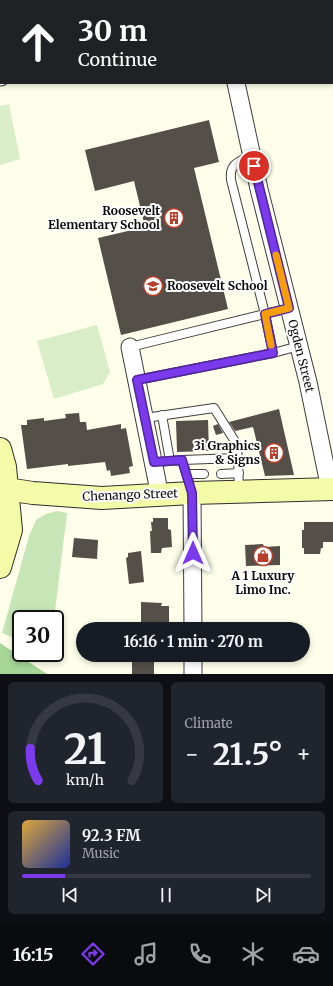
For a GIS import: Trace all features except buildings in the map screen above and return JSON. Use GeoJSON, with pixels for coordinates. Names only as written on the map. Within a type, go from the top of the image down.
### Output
{"type":"FeatureCollection","features":[{"type":"Feature","properties":{"kind":"street","name":"Ogden Street"},"geometry":{"type":"LineString","coordinates":[[236,84],[261,196],[308,382],[331,489]]}},
{"type":"Feature","properties":{"kind":"street"},"geometry":{"type":"LineString","coordinates":[[130,347],[145,418],[162,462],[160,494]]}},
{"type":"Feature","properties":{"kind":"street"},"geometry":{"type":"LineString","coordinates":[[0,449],[5,468],[3,489],[11,530],[0,567]]}},
{"type":"Feature","properties":{"kind":"street","name":"Chenango Street"},"geometry":{"type":"LineString","coordinates":[[3,489],[33,494],[102,498],[160,494],[190,484],[239,483],[331,489]]}},
{"type":"Feature","properties":{"kind":"street"},"geometry":{"type":"LineString","coordinates":[[190,484],[193,622]]}},
{"type":"Feature","properties":{"kind":"street"},"geometry":{"type":"LineString","coordinates":[[193,662],[193,674]]}},
{"type":"Feature","properties":{"kind":"lane"},"geometry":{"type":"LineString","coordinates":[[252,154],[235,164],[231,168],[230,173],[265,314],[273,353]]}},
{"type":"Feature","properties":{"kind":"lane"},"geometry":{"type":"LineString","coordinates":[[130,347],[289,308]]}},
{"type":"Feature","properties":{"kind":"lane"},"geometry":{"type":"LineString","coordinates":[[137,380],[273,353],[299,346]]}},
{"type":"Feature","properties":{"kind":"lane"},"geometry":{"type":"LineString","coordinates":[[145,418],[214,408],[236,443],[239,483],[221,474]]}},
{"type":"Feature","properties":{"kind":"lane"},"geometry":{"type":"LineString","coordinates":[[162,415],[162,462],[238,458]]}},
{"type":"Feature","properties":{"kind":"lane"},"geometry":{"type":"LineString","coordinates":[[182,460],[190,484],[204,474]]}},
{"type":"Feature","properties":{"kind":"green space"},"geometry":{"type":"Polygon","coordinates":[[[9,104],[20,159],[0,165],[0,106],[9,104]]]}},
{"type":"Feature","properties":{"kind":"green space"},"geometry":{"type":"Polygon","coordinates":[[[97,325],[110,372],[103,384],[54,399],[37,341],[97,325]]]}},
{"type":"Feature","properties":{"kind":"green space"},"geometry":{"type":"Polygon","coordinates":[[[57,511],[67,513],[55,610],[12,610],[12,637],[2,633],[29,536],[36,520],[46,514],[57,511]]]}},
{"type":"Feature","properties":{"kind":"green space"},"geometry":{"type":"Polygon","coordinates":[[[0,643],[12,651],[12,662],[29,662],[47,674],[0,674],[0,643]]]}},
{"type":"Feature","properties":{"kind":"slow traffic"},"geometry":{"type":"LineString","coordinates":[[271,345],[265,314],[289,308],[276,255]]}},
{"type":"Feature","properties":{"kind":"place","name":"Roosevelt Elementary School"},"geometry":{"type":"Point","coordinates":[174,218]}},
{"type":"Feature","properties":{"kind":"place","name":"Roosevelt School"},"geometry":{"type":"Point","coordinates":[153,286]}},
{"type":"Feature","properties":{"kind":"place","name":"3i Graphics & Signs"},"geometry":{"type":"Point","coordinates":[274,453]}},
{"type":"Feature","properties":{"kind":"place","name":"A 1 Luxury Limo Inc."},"geometry":{"type":"Point","coordinates":[263,556]}},
{"type":"Feature","properties":{"kind":"route"},"geometry":{"type":"LineString","coordinates":[[193,553],[192,493],[189,479],[182,460],[154,462],[137,380],[273,353],[265,314],[289,308],[254,166]]}}]}
